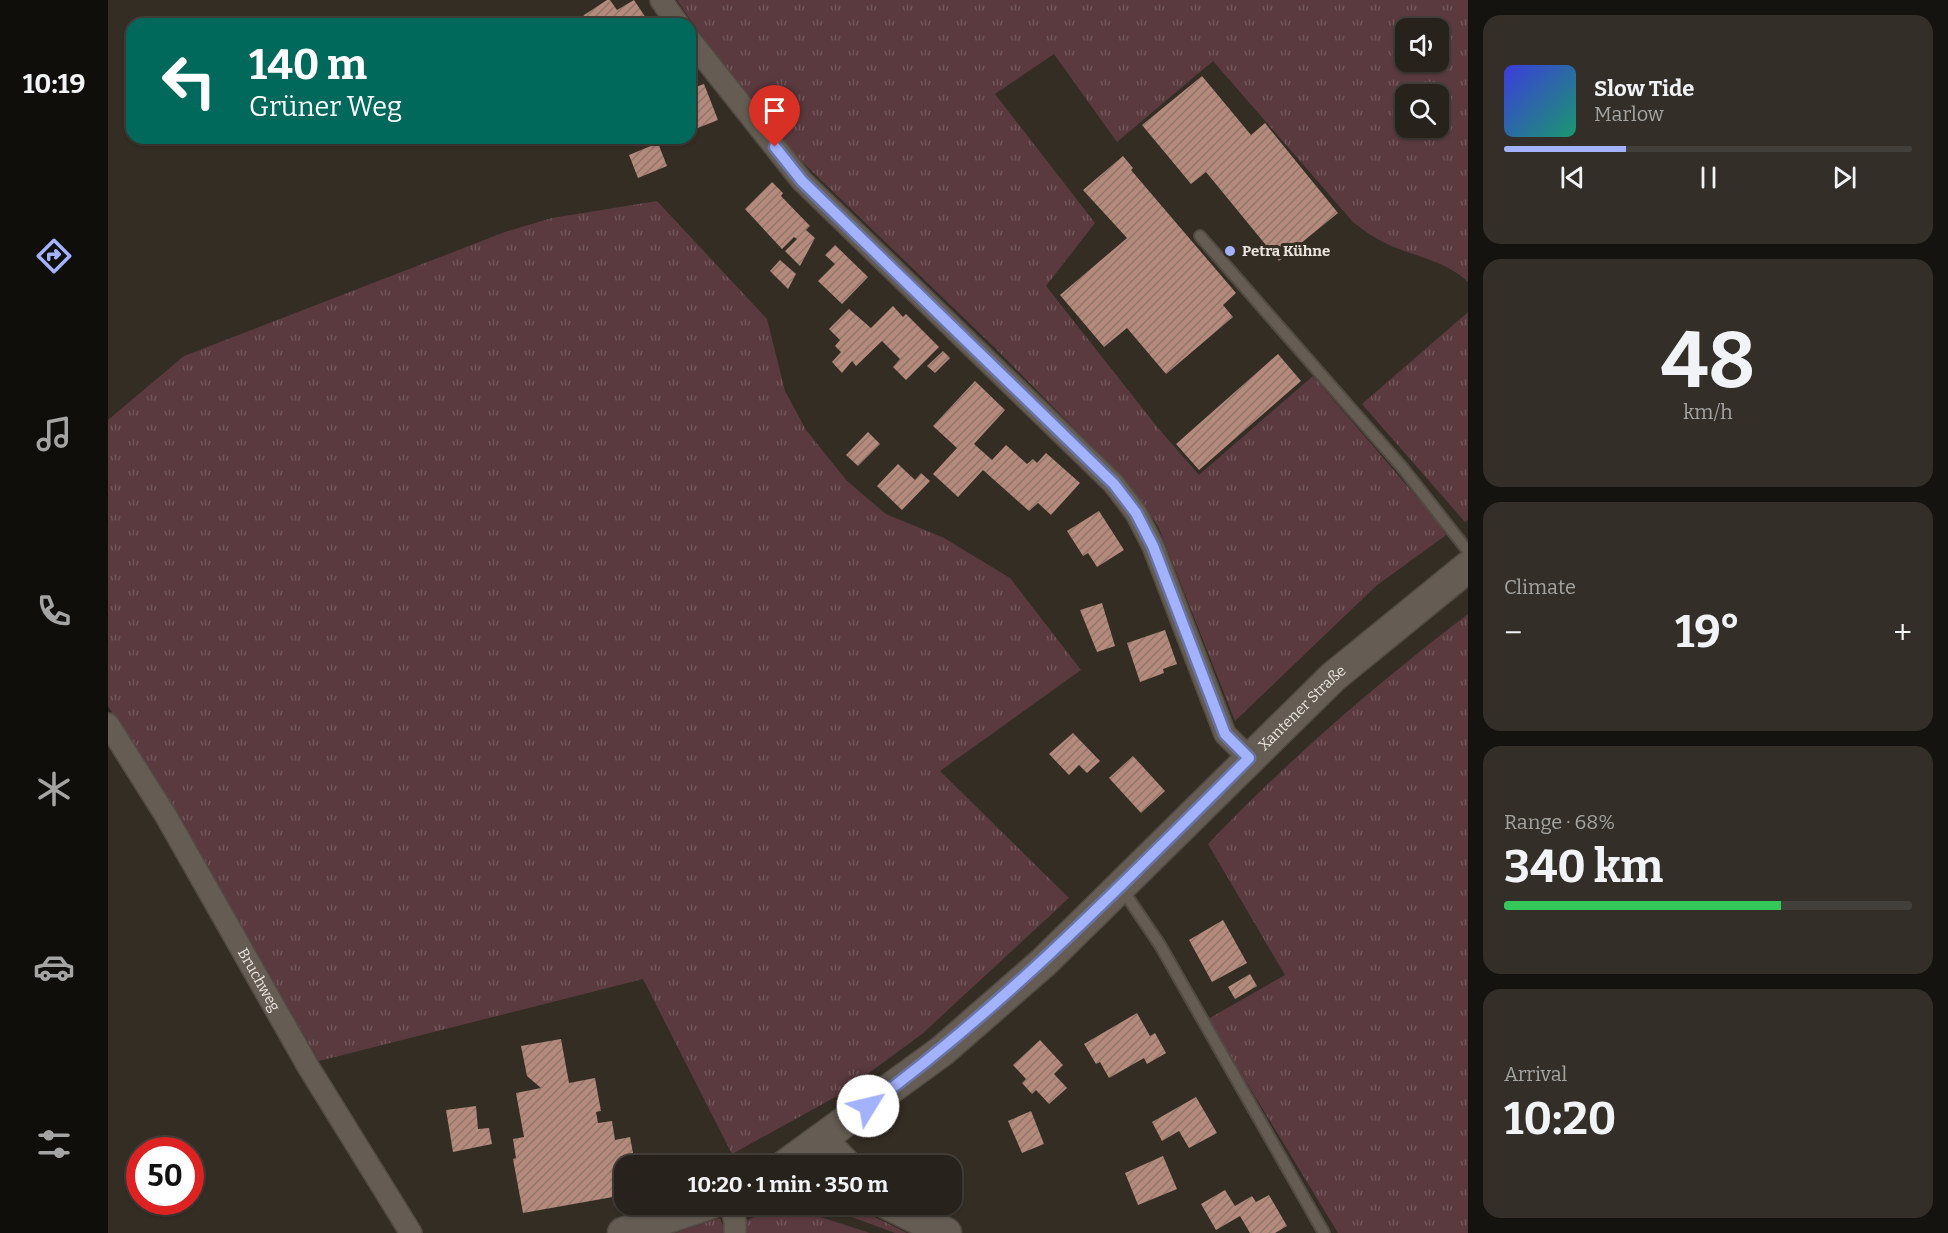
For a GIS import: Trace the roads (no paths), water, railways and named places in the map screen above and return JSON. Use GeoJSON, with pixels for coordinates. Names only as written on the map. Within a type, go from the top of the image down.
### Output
{"type":"FeatureCollection","features":[{"type":"Feature","properties":{"kind":"main road","name":"Xantener Straße"},"geometry":{"type":"LineString","coordinates":[[800,1155],[942,1052],[1044,962],[1333,677],[1468,567]]}},
{"type":"Feature","properties":{"kind":"main road"},"geometry":{"type":"LineString","coordinates":[[822,1140],[836,1155]]}},
{"type":"Feature","properties":{"kind":"main road"},"geometry":{"type":"LineString","coordinates":[[623,1233],[676,1215]]}},
{"type":"Feature","properties":{"kind":"main road"},"geometry":{"type":"LineString","coordinates":[[910,1215],[946,1233]]}},
{"type":"Feature","properties":{"kind":"street"},"geometry":{"type":"LineString","coordinates":[[661,0],[674,18]]}},
{"type":"Feature","properties":{"kind":"street"},"geometry":{"type":"LineString","coordinates":[[696,48],[802,181],[1114,484],[1136,513],[1153,546],[1225,734],[1249,758]]}},
{"type":"Feature","properties":{"kind":"street","name":"Bruchweg"},"geometry":{"type":"LineString","coordinates":[[108,724],[166,816],[309,1068],[411,1233]]}},
{"type":"Feature","properties":{"kind":"street"},"geometry":{"type":"LineString","coordinates":[[733,1215],[735,1233]]}},
{"type":"Feature","properties":{"kind":"lane"},"geometry":{"type":"LineString","coordinates":[[1200,236],[1402,467],[1468,551]]}},
{"type":"Feature","properties":{"kind":"lane"},"geometry":{"type":"LineString","coordinates":[[1121,886],[1160,945],[1324,1233]]}},
{"type":"Feature","properties":{"kind":"place","name":"Petra Kühne"},"geometry":{"type":"Point","coordinates":[1230,251]}}]}
